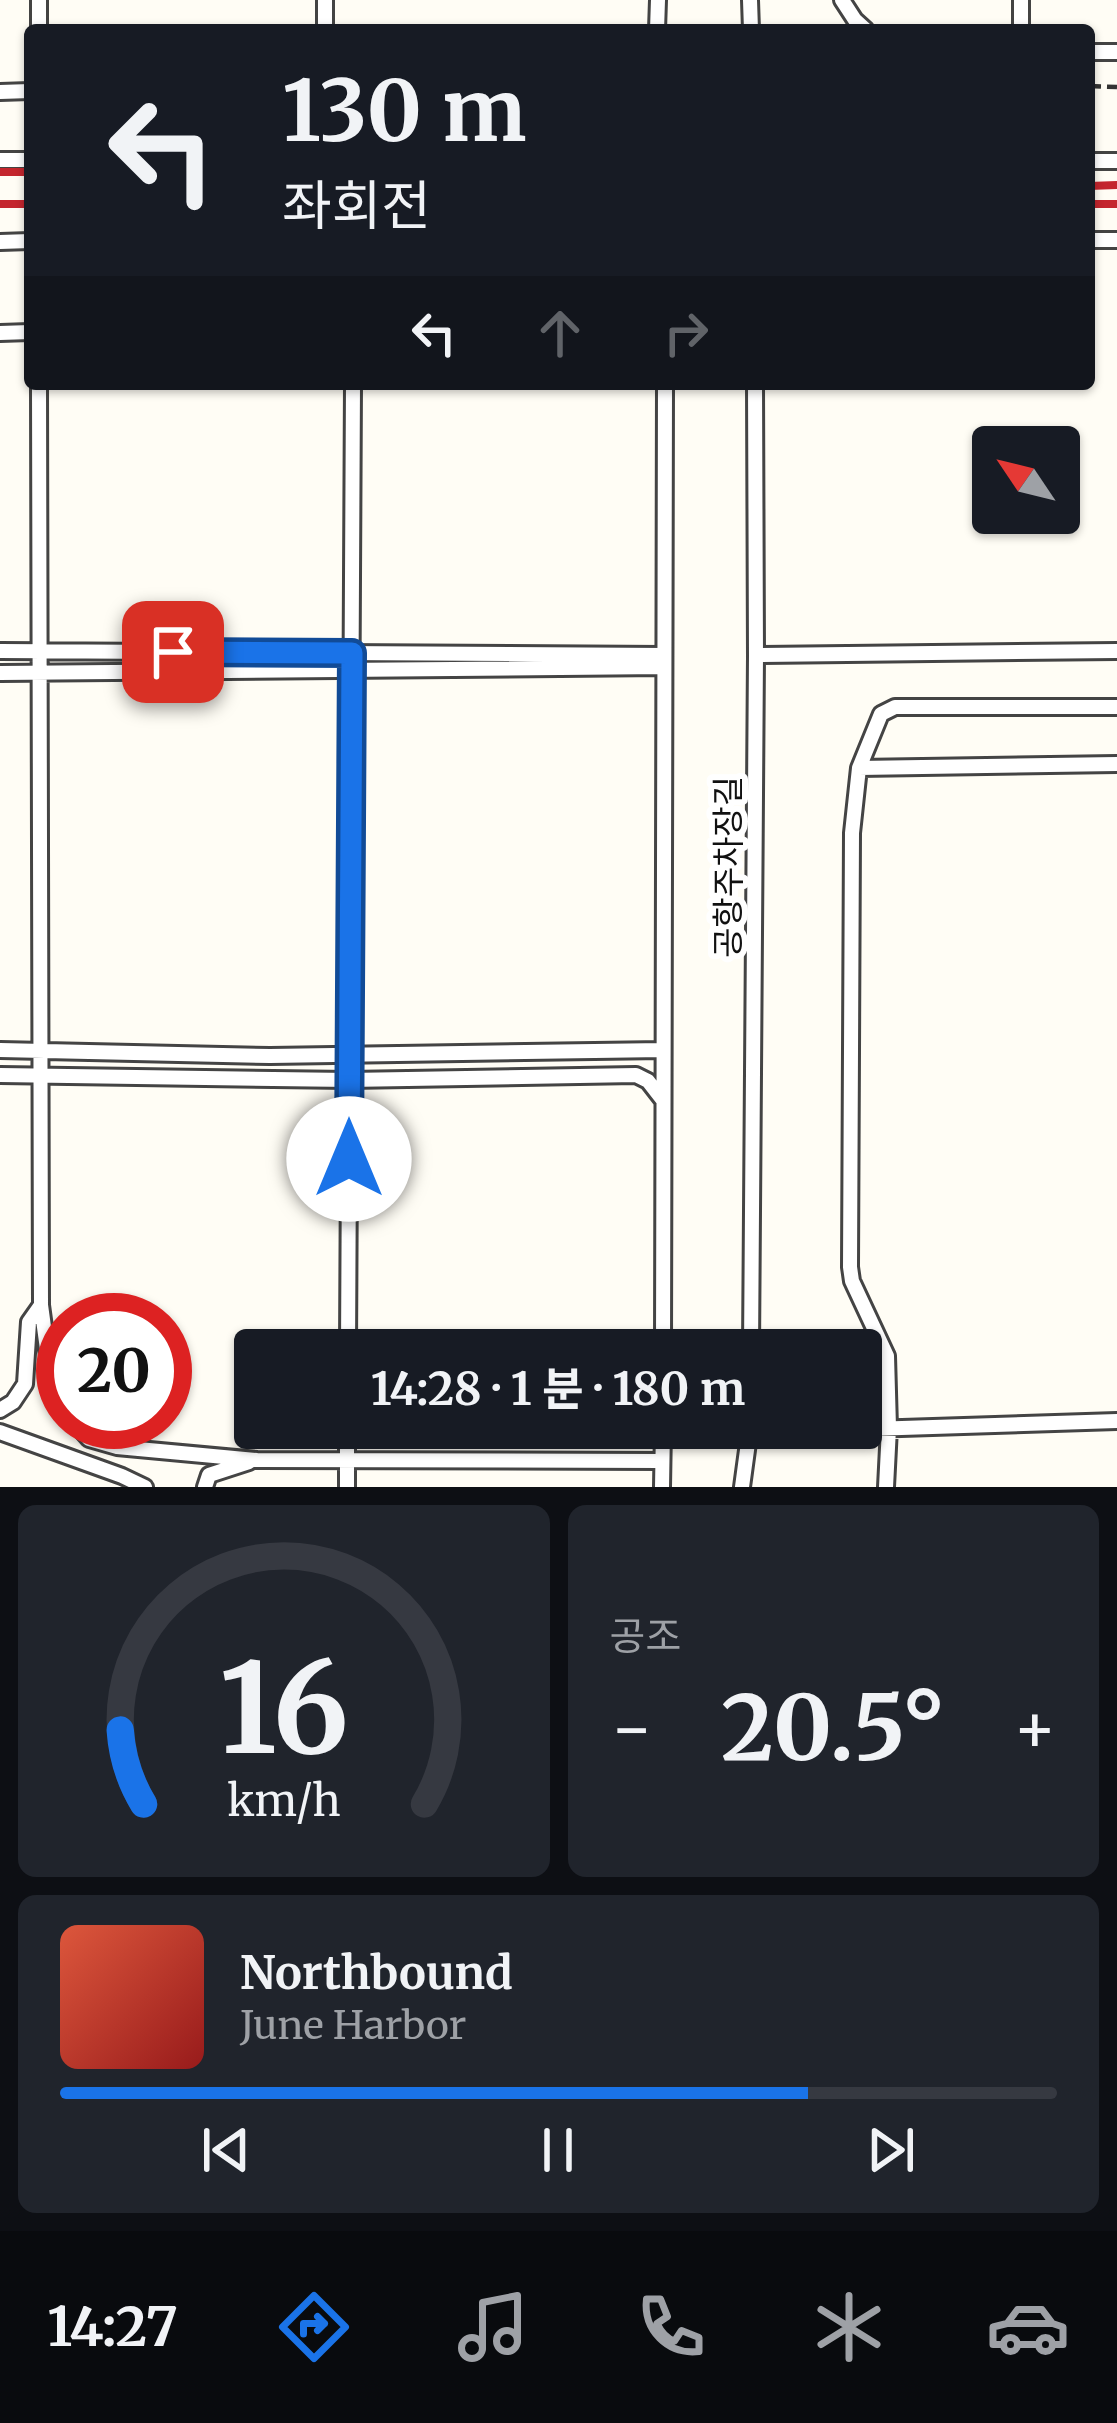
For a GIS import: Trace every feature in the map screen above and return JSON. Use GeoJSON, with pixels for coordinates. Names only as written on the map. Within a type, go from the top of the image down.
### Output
{"type":"FeatureCollection","features":[{"type":"Feature","properties":{"kind":"lane"},"geometry":{"type":"LineString","coordinates":[[38,390],[41,1293]]}},
{"type":"Feature","properties":{"kind":"lane"},"geometry":{"type":"LineString","coordinates":[[348,1329],[353,390]]}},
{"type":"Feature","properties":{"kind":"lane"},"geometry":{"type":"LineString","coordinates":[[663,1329],[664,390]]}},
{"type":"Feature","properties":{"kind":"lane","name":"공항주차장길"},"geometry":{"type":"LineString","coordinates":[[751,1329],[755,390]]}},
{"type":"Feature","properties":{"kind":"lane"},"geometry":{"type":"LineString","coordinates":[[0,651],[664,661]]}},
{"type":"Feature","properties":{"kind":"lane"},"geometry":{"type":"LineString","coordinates":[[756,655],[1117,651]]}},
{"type":"Feature","properties":{"kind":"lane"},"geometry":{"type":"LineString","coordinates":[[0,673],[664,661]]}},
{"type":"Feature","properties":{"kind":"lane"},"geometry":{"type":"LineString","coordinates":[[886,1487],[887,1356],[850,1267],[852,833],[859,768],[880,714],[895,707],[1117,707]]}},
{"type":"Feature","properties":{"kind":"lane"},"geometry":{"type":"LineString","coordinates":[[859,768],[1117,764]]}},
{"type":"Feature","properties":{"kind":"lane"},"geometry":{"type":"LineString","coordinates":[[0,1050],[350,1055],[663,1050]]}},
{"type":"Feature","properties":{"kind":"lane"},"geometry":{"type":"LineString","coordinates":[[0,1075],[349,1079],[636,1075],[648,1081],[663,1101]]}},
{"type":"Feature","properties":{"kind":"lane"},"geometry":{"type":"LineString","coordinates":[[0,1410],[26,1384],[29,1322],[36,1312]]}},
{"type":"Feature","properties":{"kind":"lane"},"geometry":{"type":"LineString","coordinates":[[882,1428],[1117,1421]]}},
{"type":"Feature","properties":{"kind":"lane"},"geometry":{"type":"LineString","coordinates":[[0,1432],[145,1487]]}},
{"type":"Feature","properties":{"kind":"lane"},"geometry":{"type":"LineString","coordinates":[[139,1449],[257,1460],[662,1461]]}},
{"type":"Feature","properties":{"kind":"lane"},"geometry":{"type":"LineString","coordinates":[[347,1449],[347,1487]]}},
{"type":"Feature","properties":{"kind":"lane"},"geometry":{"type":"LineString","coordinates":[[662,1449],[662,1487]]}},
{"type":"Feature","properties":{"kind":"lane"},"geometry":{"type":"LineString","coordinates":[[742,1487],[747,1449]]}},
{"type":"Feature","properties":{"kind":"lane"},"geometry":{"type":"LineString","coordinates":[[205,1487],[209,1475],[257,1460]]}},
{"type":"Feature","properties":{"kind":"railway"},"geometry":{"type":"LineString","coordinates":[[0,172],[24,172]]}},
{"type":"Feature","properties":{"kind":"railway"},"geometry":{"type":"LineString","coordinates":[[1095,186],[1117,185]]}},
{"type":"Feature","properties":{"kind":"railway"},"geometry":{"type":"LineString","coordinates":[[0,204],[24,204]]}},
{"type":"Feature","properties":{"kind":"railway"},"geometry":{"type":"LineString","coordinates":[[1095,204],[1117,204]]}},
{"type":"Feature","properties":{"kind":"route"},"geometry":{"type":"LineString","coordinates":[[173,652],[352,653],[349,1159]]}}]}
